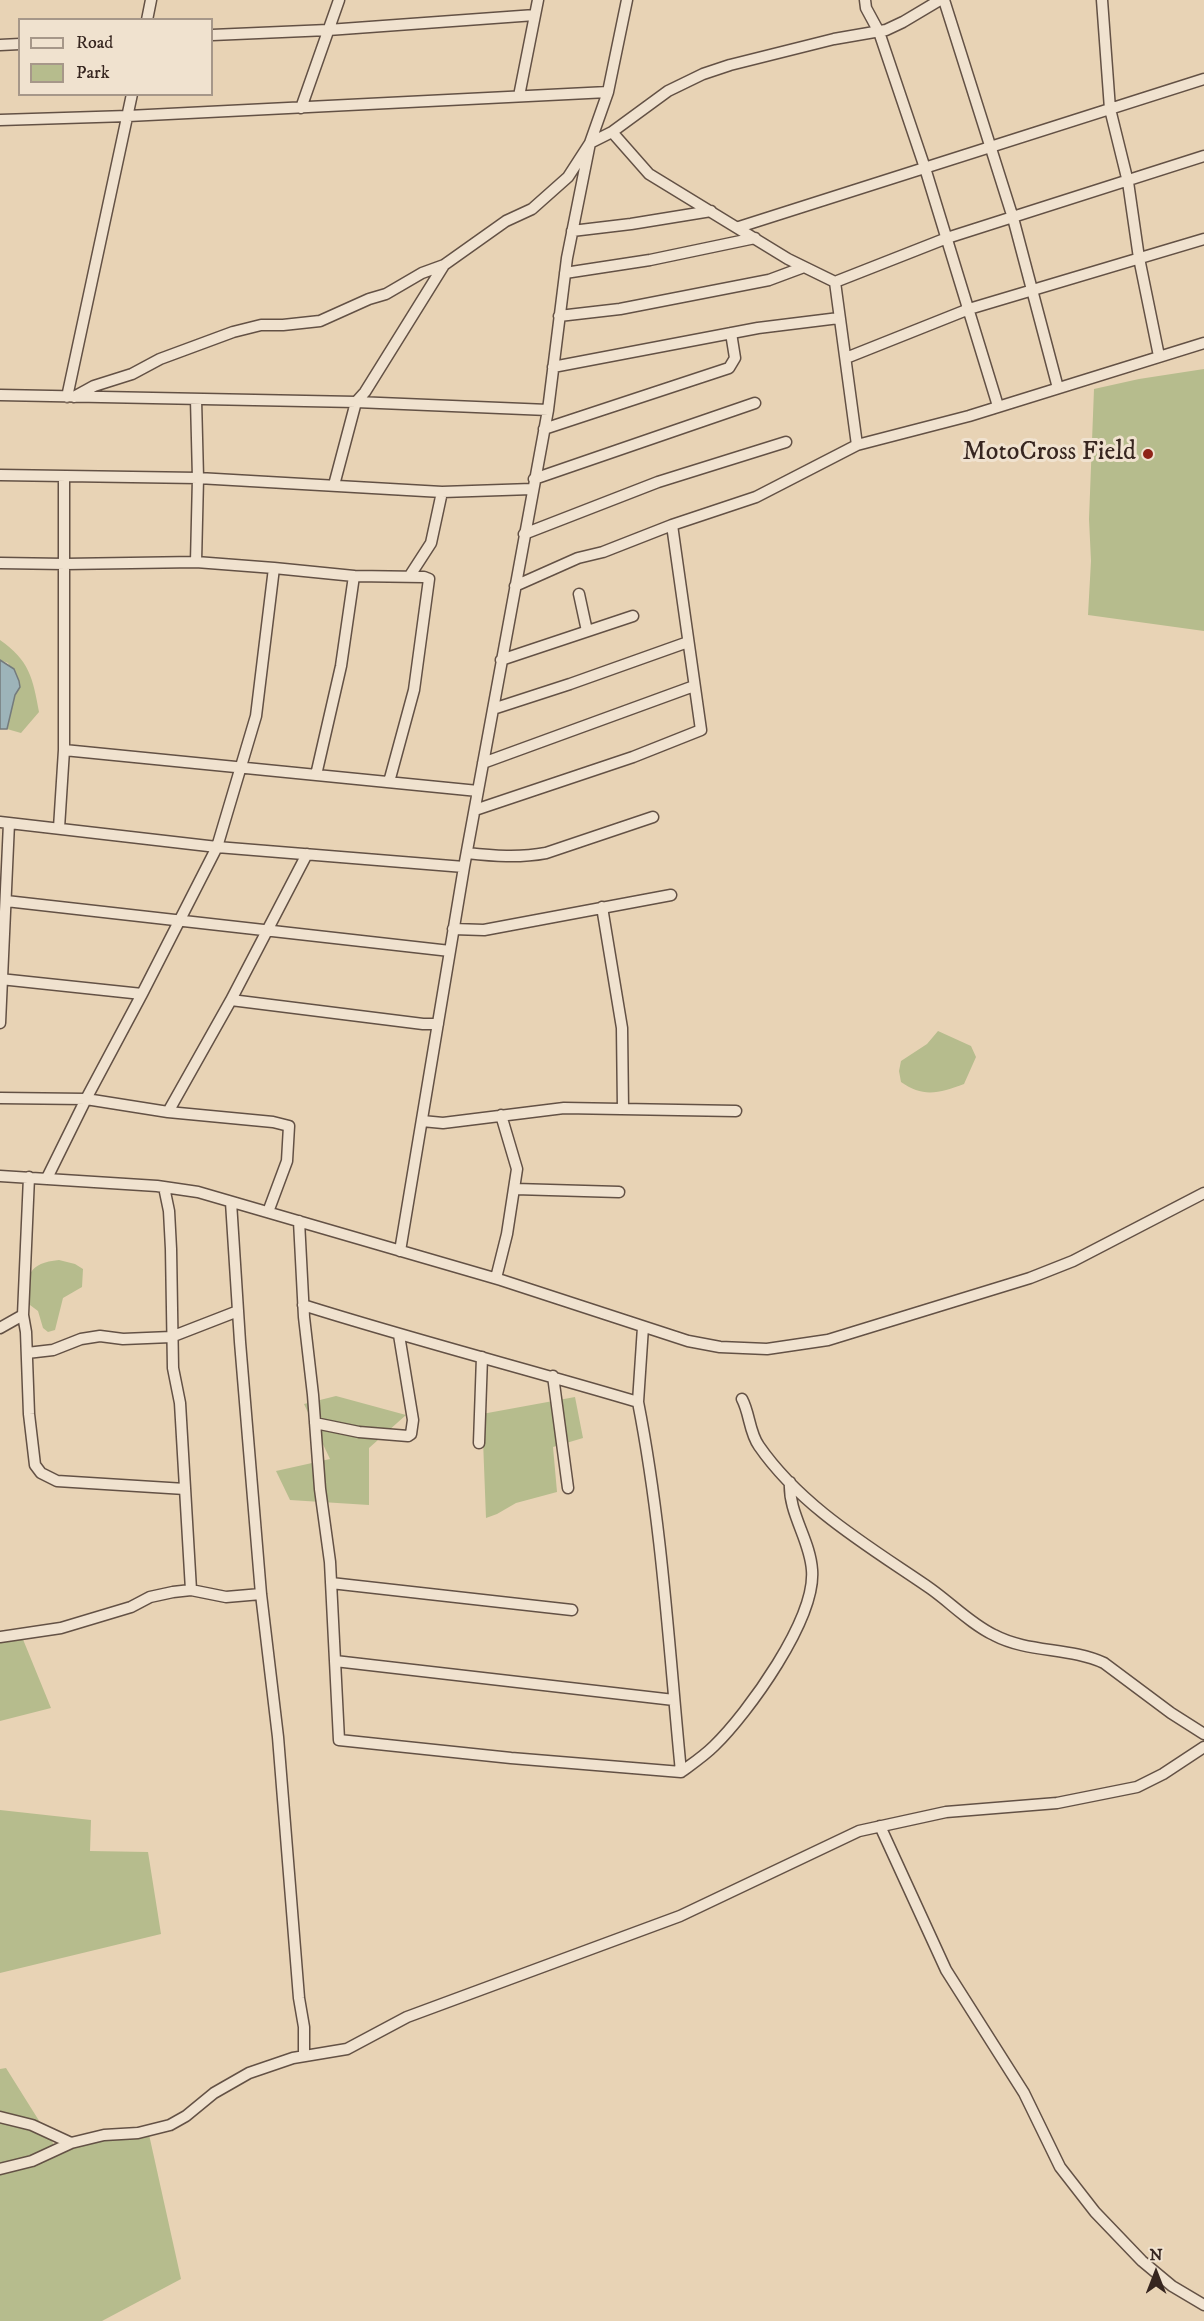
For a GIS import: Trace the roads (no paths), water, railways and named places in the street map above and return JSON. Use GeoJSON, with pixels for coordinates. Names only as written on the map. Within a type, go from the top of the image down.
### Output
{"type":"FeatureCollection","features":[{"type":"Feature","properties":{"kind":"street"},"geometry":{"type":"LineString","coordinates":[[147,18],[151,0]]}},
{"type":"Feature","properties":{"kind":"street"},"geometry":{"type":"LineString","coordinates":[[301,108],[339,0]]}},
{"type":"Feature","properties":{"kind":"street"},"geometry":{"type":"LineString","coordinates":[[519,96],[538,0]]}},
{"type":"Feature","properties":{"kind":"street"},"geometry":{"type":"LineString","coordinates":[[400,1251],[453,929],[548,410],[572,231],[590,142],[608,92],[627,0]]}},
{"type":"Feature","properties":{"kind":"street"},"geometry":{"type":"LineString","coordinates":[[865,0],[866,8],[879,32],[925,168],[998,406]]}},
{"type":"Feature","properties":{"kind":"street"},"geometry":{"type":"LineString","coordinates":[[70,397],[94,386],[132,374],[160,359],[233,332],[261,325],[320,321],[369,299],[386,294],[422,273],[444,265],[506,221],[532,209],[568,177],[590,142],[612,132],[668,91],[703,74],[730,65],[824,42],[879,32],[903,22],[942,0],[1013,218],[1059,388]]}},
{"type":"Feature","properties":{"kind":"street"},"geometry":{"type":"LineString","coordinates":[[1102,0],[1110,109],[1128,182],[1139,258],[1159,356]]}},
{"type":"Feature","properties":{"kind":"street"},"geometry":{"type":"LineString","coordinates":[[213,35],[328,30],[535,15]]}},
{"type":"Feature","properties":{"kind":"street"},"geometry":{"type":"LineString","coordinates":[[0,45],[18,44]]}},
{"type":"Feature","properties":{"kind":"street"},"geometry":{"type":"LineString","coordinates":[[739,227],[1204,79]]}},
{"type":"Feature","properties":{"kind":"street"},"geometry":{"type":"LineString","coordinates":[[0,120],[128,117],[608,92]]}},
{"type":"Feature","properties":{"kind":"street"},"geometry":{"type":"LineString","coordinates":[[70,397],[132,96]]}},
{"type":"Feature","properties":{"kind":"street"},"geometry":{"type":"LineString","coordinates":[[612,132],[649,174],[804,267],[835,282],[947,238],[1204,156]]}},
{"type":"Feature","properties":{"kind":"street"},"geometry":{"type":"LineString","coordinates":[[572,231],[711,211]]}},
{"type":"Feature","properties":{"kind":"street"},"geometry":{"type":"LineString","coordinates":[[565,273],[650,260],[755,238]]}},
{"type":"Feature","properties":{"kind":"street"},"geometry":{"type":"LineString","coordinates":[[846,358],[969,309],[1204,239]]}},
{"type":"Feature","properties":{"kind":"street"},"geometry":{"type":"LineString","coordinates":[[334,485],[356,402],[365,392],[444,265]]}},
{"type":"Feature","properties":{"kind":"street"},"geometry":{"type":"LineString","coordinates":[[560,316],[620,309],[769,280],[804,267]]}},
{"type":"Feature","properties":{"kind":"street"},"geometry":{"type":"LineString","coordinates":[[835,282],[857,445]]}},
{"type":"Feature","properties":{"kind":"street"},"geometry":{"type":"LineString","coordinates":[[553,367],[731,333],[839,318]]}},
{"type":"Feature","properties":{"kind":"street"},"geometry":{"type":"LineString","coordinates":[[544,429],[729,368],[735,357],[731,333]]}},
{"type":"Feature","properties":{"kind":"street"},"geometry":{"type":"LineString","coordinates":[[515,586],[578,558],[603,552],[672,525],[756,497],[857,445],[998,406],[1204,343]]}},
{"type":"Feature","properties":{"kind":"street"},"geometry":{"type":"LineString","coordinates":[[0,395],[356,402],[548,410]]}},
{"type":"Feature","properties":{"kind":"street"},"geometry":{"type":"LineString","coordinates":[[196,399],[198,478],[196,562]]}},
{"type":"Feature","properties":{"kind":"street"},"geometry":{"type":"LineString","coordinates":[[0,475],[198,478],[442,492],[533,484],[755,403]]}},
{"type":"Feature","properties":{"kind":"street"},"geometry":{"type":"LineString","coordinates":[[524,534],[658,482],[786,442]]}},
{"type":"Feature","properties":{"kind":"street"},"geometry":{"type":"LineString","coordinates":[[59,828],[64,750],[64,476]]}},
{"type":"Feature","properties":{"kind":"street"},"geometry":{"type":"LineString","coordinates":[[410,578],[431,543],[442,492]]}},
{"type":"Feature","properties":{"kind":"street"},"geometry":{"type":"LineString","coordinates":[[474,810],[633,757],[701,730],[672,525]]}},
{"type":"Feature","properties":{"kind":"street"},"geometry":{"type":"LineString","coordinates":[[0,563],[196,562],[354,576],[429,579],[414,690],[389,782]]}},
{"type":"Feature","properties":{"kind":"street"},"geometry":{"type":"LineString","coordinates":[[47,1178],[217,847],[256,716],[274,568]]}},
{"type":"Feature","properties":{"kind":"street"},"geometry":{"type":"LineString","coordinates":[[316,775],[341,666],[354,576]]}},
{"type":"Feature","properties":{"kind":"street"},"geometry":{"type":"LineString","coordinates":[[579,594],[587,632]]}},
{"type":"Feature","properties":{"kind":"street"},"geometry":{"type":"LineString","coordinates":[[501,660],[633,616]]}},
{"type":"Feature","properties":{"kind":"street"},"geometry":{"type":"LineString","coordinates":[[493,709],[688,642]]}},
{"type":"Feature","properties":{"kind":"street"},"geometry":{"type":"LineString","coordinates":[[483,763],[694,686]]}},
{"type":"Feature","properties":{"kind":"street"},"geometry":{"type":"LineString","coordinates":[[64,750],[478,791]]}},
{"type":"Feature","properties":{"kind":"street"},"geometry":{"type":"LineString","coordinates":[[467,853],[515,858],[532,856],[653,817]]}},
{"type":"Feature","properties":{"kind":"street"},"geometry":{"type":"LineString","coordinates":[[0,1023],[6,901],[5,823],[217,847],[464,867]]}},
{"type":"Feature","properties":{"kind":"street"},"geometry":{"type":"LineString","coordinates":[[168,1112],[231,1000],[307,854]]}},
{"type":"Feature","properties":{"kind":"street"},"geometry":{"type":"LineString","coordinates":[[453,929],[484,930],[671,895]]}},
{"type":"Feature","properties":{"kind":"street"},"geometry":{"type":"LineString","coordinates":[[6,901],[450,951]]}},
{"type":"Feature","properties":{"kind":"street"},"geometry":{"type":"LineString","coordinates":[[602,907],[622,1028],[623,1109]]}},
{"type":"Feature","properties":{"kind":"street"},"geometry":{"type":"LineString","coordinates":[[1,979],[142,994]]}},
{"type":"Feature","properties":{"kind":"street"},"geometry":{"type":"LineString","coordinates":[[231,1000],[423,1024],[438,1023]]}},
{"type":"Feature","properties":{"kind":"street"},"geometry":{"type":"LineString","coordinates":[[0,1098],[86,1099],[168,1112],[273,1122],[289,1126],[287,1161],[268,1212]]}},
{"type":"Feature","properties":{"kind":"street"},"geometry":{"type":"LineString","coordinates":[[422,1121],[443,1124],[564,1108],[736,1112]]}},
{"type":"Feature","properties":{"kind":"street"},"geometry":{"type":"LineString","coordinates":[[496,1278],[515,1189],[517,1169],[501,1115]]}},
{"type":"Feature","properties":{"kind":"street"},"geometry":{"type":"LineString","coordinates":[[0,1176],[164,1187],[198,1192],[496,1278],[688,1341],[741,1349],[792,1347],[828,1340],[1030,1278],[1073,1261],[1204,1193]]}},
{"type":"Feature","properties":{"kind":"street"},"geometry":{"type":"LineString","coordinates":[[29,1177],[23,1315],[29,1414],[35,1466],[40,1473],[57,1481],[185,1489]]}},
{"type":"Feature","properties":{"kind":"street"},"geometry":{"type":"LineString","coordinates":[[164,1187],[169,1211],[171,1337],[173,1368],[180,1403],[191,1590]]}},
{"type":"Feature","properties":{"kind":"street"},"geometry":{"type":"LineString","coordinates":[[515,1189],[620,1192]]}},
{"type":"Feature","properties":{"kind":"street"},"geometry":{"type":"LineString","coordinates":[[231,1202],[261,1594],[278,1737],[298,1986],[304,2027],[304,2056]]}},
{"type":"Feature","properties":{"kind":"street"},"geometry":{"type":"LineString","coordinates":[[299,1221],[303,1305],[331,1583],[339,1740],[511,1758],[681,1772],[712,1748],[750,1704],[788,1646],[804,1609],[813,1572],[791,1504],[790,1482]]}},
{"type":"Feature","properties":{"kind":"street"},"geometry":{"type":"LineString","coordinates":[[303,1305],[399,1335],[553,1376],[638,1402]]}},
{"type":"Feature","properties":{"kind":"street"},"geometry":{"type":"LineString","coordinates":[[27,1353],[53,1350],[81,1339],[100,1336],[123,1339],[171,1337],[238,1311]]}},
{"type":"Feature","properties":{"kind":"street"},"geometry":{"type":"LineString","coordinates":[[0,1328],[23,1315]]}},
{"type":"Feature","properties":{"kind":"street"},"geometry":{"type":"LineString","coordinates":[[643,1327],[638,1402],[649,1455],[681,1772]]}},
{"type":"Feature","properties":{"kind":"street"},"geometry":{"type":"LineString","coordinates":[[315,1423],[384,1436],[411,1434],[413,1420],[399,1335]]}},
{"type":"Feature","properties":{"kind":"street"},"geometry":{"type":"LineString","coordinates":[[479,1443],[482,1357]]}},
{"type":"Feature","properties":{"kind":"street"},"geometry":{"type":"LineString","coordinates":[[553,1376],[568,1488]]}},
{"type":"Feature","properties":{"kind":"street"},"geometry":{"type":"LineString","coordinates":[[742,1399],[757,1443],[790,1482],[837,1525],[862,1544],[930,1589],[988,1632],[1032,1647],[1094,1659],[1204,1734]]}},
{"type":"Feature","properties":{"kind":"street"},"geometry":{"type":"LineString","coordinates":[[331,1583],[572,1610]]}},
{"type":"Feature","properties":{"kind":"street"},"geometry":{"type":"LineString","coordinates":[[0,1637],[62,1628],[131,1607],[150,1597],[191,1590],[226,1597],[261,1594]]}},
{"type":"Feature","properties":{"kind":"street"},"geometry":{"type":"LineString","coordinates":[[335,1661],[674,1700]]}},
{"type":"Feature","properties":{"kind":"street"},"geometry":{"type":"LineString","coordinates":[[0,2169],[32,2161],[71,2143],[104,2135],[138,2133],[170,2125],[186,2116],[214,2092],[249,2073],[304,2056],[346,2049],[407,2017],[658,1925],[848,1836],[880,1826],[946,1812],[1057,1803],[1130,1789],[1149,1782],[1204,1747]]}},
{"type":"Feature","properties":{"kind":"street"},"geometry":{"type":"LineString","coordinates":[[880,1826],[946,1970],[1024,2093],[1060,2167],[1095,2212],[1142,2261],[1172,2286],[1204,2305]]}},
{"type":"Feature","properties":{"kind":"street"},"geometry":{"type":"LineString","coordinates":[[0,2116],[32,2125],[71,2143]]}},
{"type":"Feature","properties":{"kind":"water"},"geometry":{"type":"Polygon","coordinates":[[[0,660],[14,669],[20,687],[15,695],[7,729],[0,729],[0,660]]]}},
{"type":"Feature","properties":{"kind":"place","name":"MotoCross Field"},"geometry":{"type":"Point","coordinates":[1148,454]}}]}
